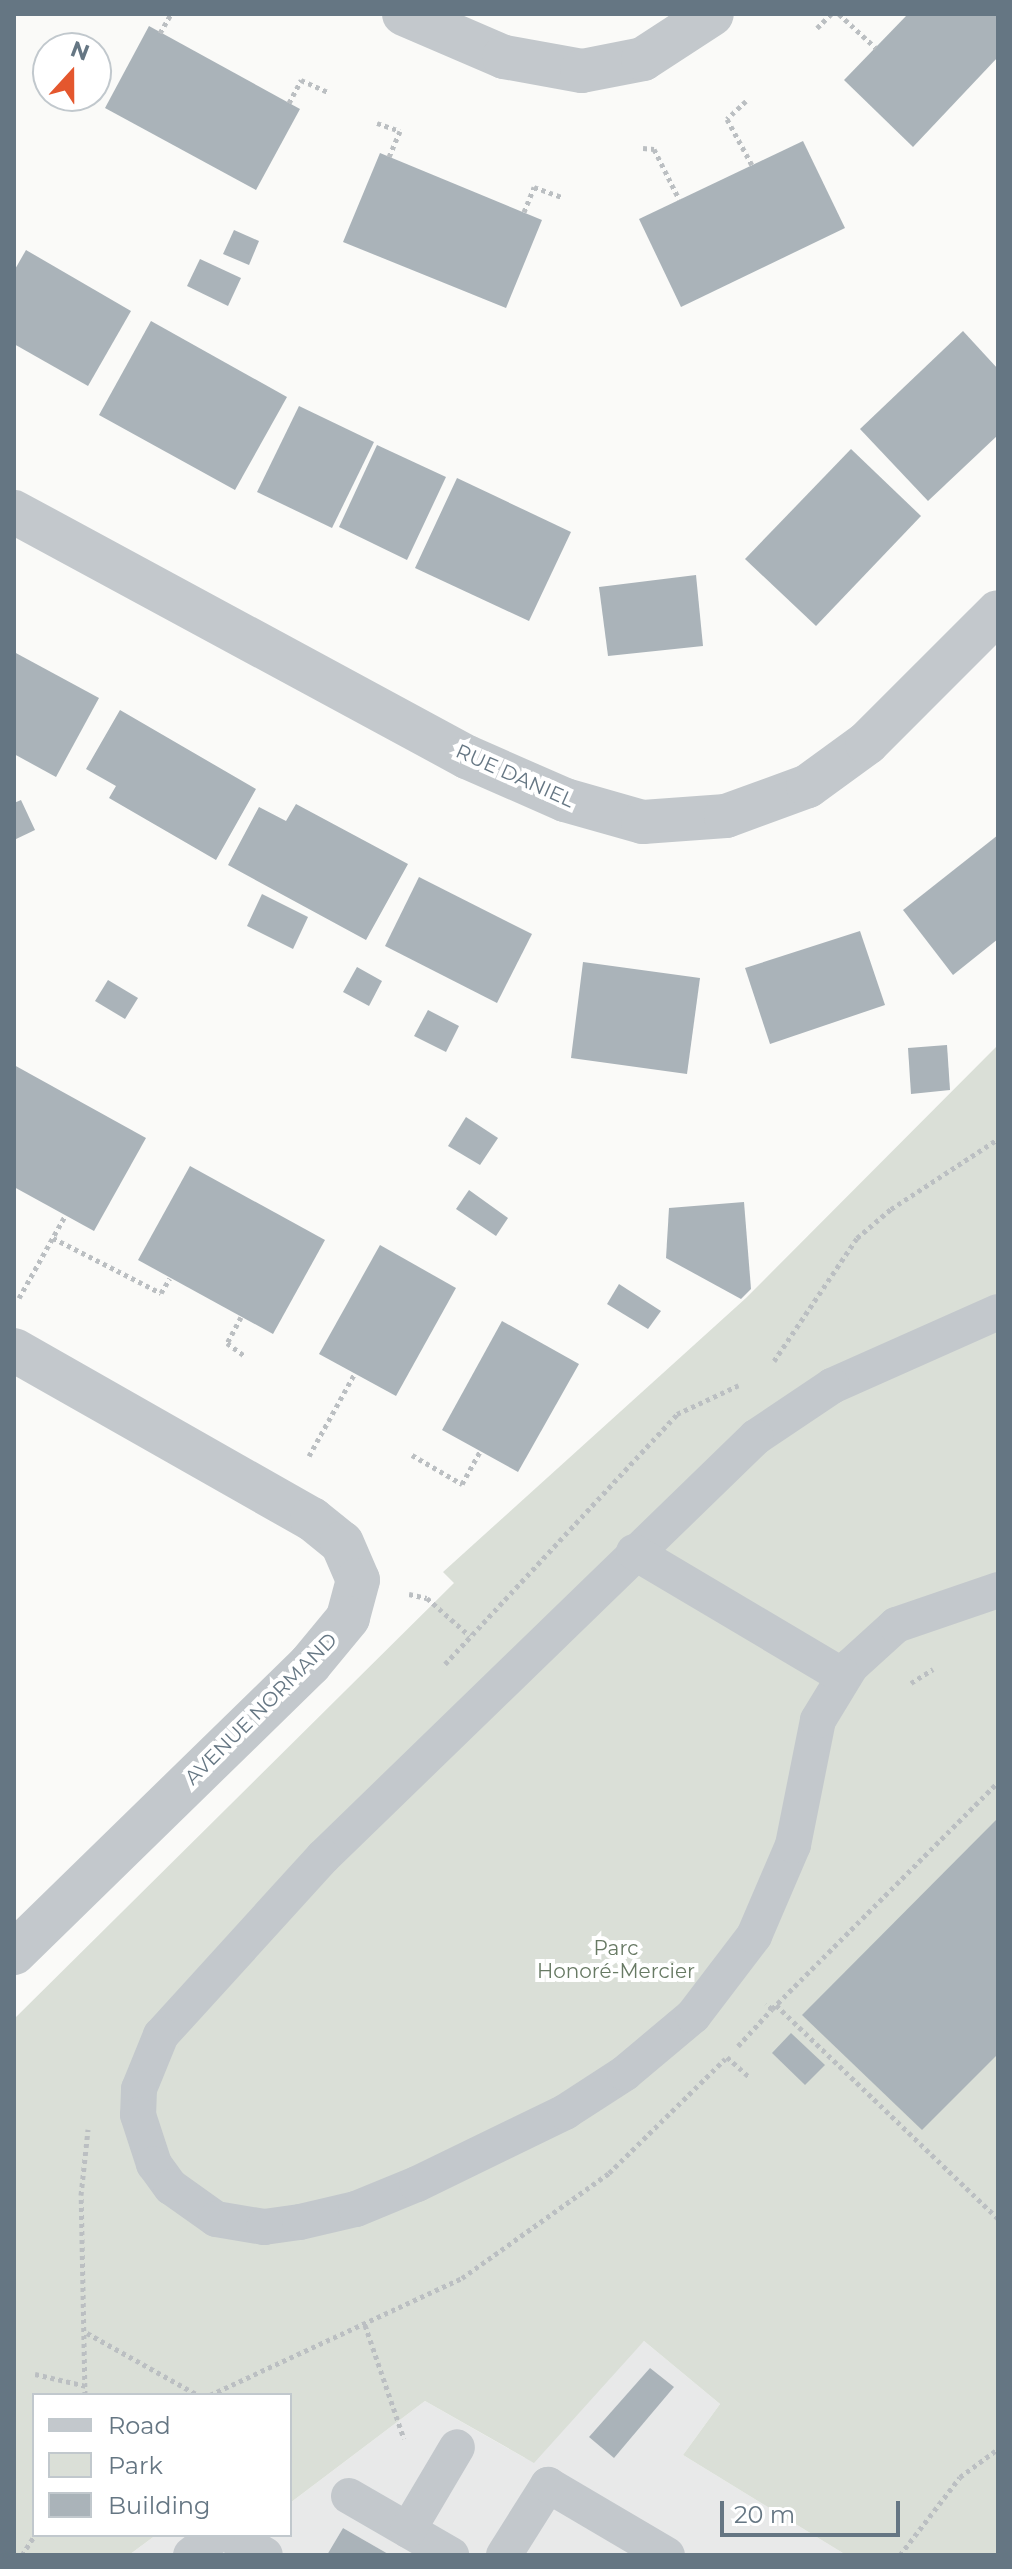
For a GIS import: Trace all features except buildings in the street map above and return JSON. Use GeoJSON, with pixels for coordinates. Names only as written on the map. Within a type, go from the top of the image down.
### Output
{"type":"FeatureCollection","features":[{"type":"Feature","properties":{"kind":"street"},"geometry":{"type":"LineString","coordinates":[[404,14],[504,57],[582,71],[643,59],[712,14]]}},
{"type":"Feature","properties":{"kind":"street","name":"RUE DANIEL"},"geometry":{"type":"LineString","coordinates":[[14,512],[467,757],[565,800],[643,822],[726,816],[808,786],[867,743],[998,612]]}},
{"type":"Feature","properties":{"kind":"street","name":"AVENUE NORMAND"},"geometry":{"type":"LineString","coordinates":[[14,1350],[329,1531],[352,1556],[358,1580],[348,1618],[310,1664],[14,1953]]}},
{"type":"Feature","properties":{"kind":"lane"},"geometry":{"type":"LineString","coordinates":[[998,1312],[870,1368],[796,1409],[714,1473],[323,1857],[161,2035],[139,2089],[138,2115],[154,2164],[191,2204],[216,2219],[264,2227],[356,2209],[565,2112],[664,2044],[725,1979],[776,1892],[793,1845],[818,1720],[843,1676],[896,1625],[998,1590]]}},
{"type":"Feature","properties":{"kind":"lane"},"geometry":{"type":"LineString","coordinates":[[634,1552],[843,1676]]}},
{"type":"Feature","properties":{"kind":"lane"},"geometry":{"type":"LineString","coordinates":[[408,2530],[457,2447]]}},
{"type":"Feature","properties":{"kind":"lane"},"geometry":{"type":"LineString","coordinates":[[504,2555],[548,2485],[667,2555]]}},
{"type":"Feature","properties":{"kind":"lane"},"geometry":{"type":"LineString","coordinates":[[349,2496],[451,2555]]}},
{"type":"Feature","properties":{"kind":"lane"},"geometry":{"type":"LineString","coordinates":[[191,2555],[214,2537]]}},
{"type":"Feature","properties":{"kind":"lane"},"geometry":{"type":"LineString","coordinates":[[234,2537],[265,2555]]}},
{"type":"Feature","properties":{"kind":"path"},"geometry":{"type":"LineString","coordinates":[[160,33],[171,14]]}},
{"type":"Feature","properties":{"kind":"path"},"geometry":{"type":"LineString","coordinates":[[817,28],[831,14]]}},
{"type":"Feature","properties":{"kind":"path"},"geometry":{"type":"LineString","coordinates":[[839,14],[876,48]]}},
{"type":"Feature","properties":{"kind":"path"},"geometry":{"type":"LineString","coordinates":[[289,103],[301,80],[328,92]]}},
{"type":"Feature","properties":{"kind":"path"},"geometry":{"type":"LineString","coordinates":[[746,101],[727,119],[752,165]]}},
{"type":"Feature","properties":{"kind":"path"},"geometry":{"type":"LineString","coordinates":[[377,123],[400,131],[389,157]]}},
{"type":"Feature","properties":{"kind":"path"},"geometry":{"type":"LineString","coordinates":[[643,148],[654,149],[679,199]]}},
{"type":"Feature","properties":{"kind":"path"},"geometry":{"type":"LineString","coordinates":[[524,212],[534,187],[561,197]]}},
{"type":"Feature","properties":{"kind":"path"},"geometry":{"type":"LineString","coordinates":[[14,1306],[65,1216]]}},
{"type":"Feature","properties":{"kind":"path"},"geometry":{"type":"LineString","coordinates":[[53,1238],[161,1293],[170,1278]]}},
{"type":"Feature","properties":{"kind":"path"},"geometry":{"type":"LineString","coordinates":[[241,1317],[227,1343],[245,1356]]}},
{"type":"Feature","properties":{"kind":"path"},"geometry":{"type":"LineString","coordinates":[[283,1503],[355,1373]]}},
{"type":"Feature","properties":{"kind":"path"},"geometry":{"type":"LineString","coordinates":[[412,1455],[462,1484],[480,1451]]}},
{"type":"Feature","properties":{"kind":"path"},"geometry":{"type":"LineString","coordinates":[[427,1598],[470,1636]]}},
{"type":"Feature","properties":{"kind":"path"},"geometry":{"type":"LineString","coordinates":[[998,1782],[774,2007],[998,2219]]}},
{"type":"Feature","properties":{"kind":"path"},"geometry":{"type":"LineString","coordinates":[[727,2057],[750,2078]]}},
{"type":"Feature","properties":{"kind":"path"},"geometry":{"type":"LineString","coordinates":[[365,2325],[377,2350],[392,2416],[412,2454],[439,2478]]}},
{"type":"Feature","properties":{"kind":"path"},"geometry":{"type":"LineString","coordinates":[[87,2333],[194,2393]]}},
{"type":"Feature","properties":{"kind":"path"},"geometry":{"type":"LineString","coordinates":[[35,2374],[86,2386]]}},
{"type":"Feature","properties":{"kind":"path"},"geometry":{"type":"LineString","coordinates":[[900,2555],[951,2487],[998,2449]]}},
{"type":"Feature","properties":{"kind":"path"},"geometry":{"type":"LineString","coordinates":[[22,2555],[34,2537]]}},
{"type":"Feature","properties":{"kind":"shaded area"},"geometry":{"type":"Polygon","coordinates":[[[644,2341],[720,2404],[683,2455],[846,2555],[390,2555],[343,2528],[327,2555],[129,2555],[153,2537],[292,2537],[292,2501],[425,2401],[525,2458],[644,2341]]]}},
{"type":"Feature","properties":{"kind":"green space","name":"Parc Honoré-Mercier"},"geometry":{"type":"Polygon","coordinates":[[[998,1045],[998,2555],[846,2555],[683,2455],[720,2404],[644,2341],[534,2463],[425,2401],[292,2501],[292,2393],[32,2393],[32,2537],[153,2537],[129,2555],[14,2555],[14,2019],[454,1583],[443,1572],[746,1298],[998,1045]]]}}]}
